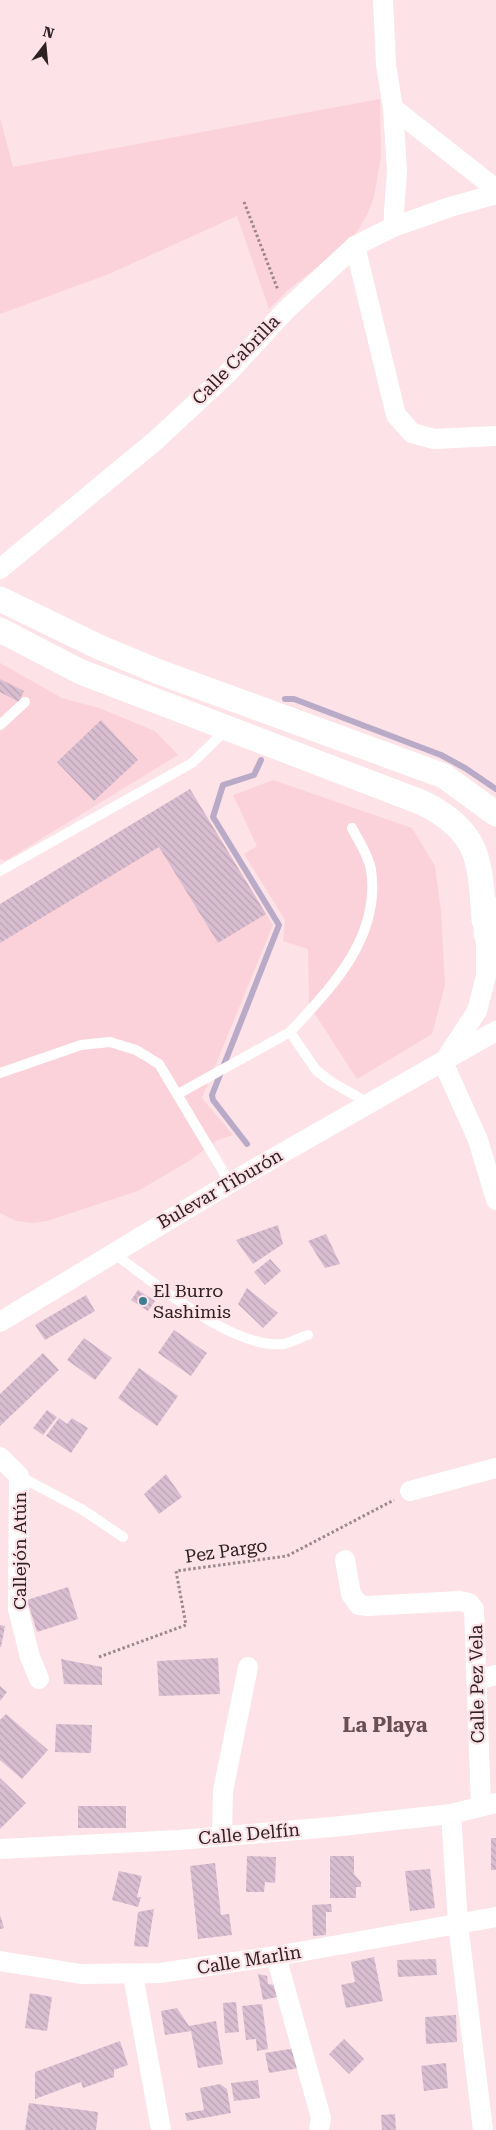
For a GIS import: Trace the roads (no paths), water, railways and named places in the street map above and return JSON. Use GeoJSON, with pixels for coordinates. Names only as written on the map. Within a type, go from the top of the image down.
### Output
{"type":"FeatureCollection","features":[{"type":"Feature","properties":{"kind":"street"},"geometry":{"type":"LineString","coordinates":[[383,0],[386,65],[393,108],[397,170],[393,227]]}},
{"type":"Feature","properties":{"kind":"street"},"geometry":{"type":"LineString","coordinates":[[393,108],[496,188]]}},
{"type":"Feature","properties":{"kind":"street","name":"Calle Cabrilla"},"geometry":{"type":"LineString","coordinates":[[0,569],[155,441],[227,374],[286,310],[355,246],[393,227],[450,206],[496,194]]}},
{"type":"Feature","properties":{"kind":"street"},"geometry":{"type":"LineString","coordinates":[[355,246],[396,415],[412,433],[434,439],[496,436]]}},
{"type":"Feature","properties":{"kind":"street"},"geometry":{"type":"LineString","coordinates":[[0,598],[99,647],[159,672],[444,776],[496,814]]}},
{"type":"Feature","properties":{"kind":"street"},"geometry":{"type":"LineString","coordinates":[[0,630],[81,672],[423,803],[445,815],[467,836],[477,857],[489,936]]}},
{"type":"Feature","properties":{"kind":"street"},"geometry":{"type":"LineString","coordinates":[[489,936],[487,900],[496,882]]}},
{"type":"Feature","properties":{"kind":"street","name":"Bulevar Tiburón"},"geometry":{"type":"LineString","coordinates":[[443,1062],[477,1011],[487,964],[489,936]]}},
{"type":"Feature","properties":{"kind":"street","name":"Bulevar Tiburón"},"geometry":{"type":"LineString","coordinates":[[0,1322],[230,1183],[496,1031]]}},
{"type":"Feature","properties":{"kind":"street"},"geometry":{"type":"LineString","coordinates":[[443,1062],[478,1140],[494,1189]]}},
{"type":"Feature","properties":{"kind":"street","name":"Callejón Atún"},"geometry":{"type":"LineString","coordinates":[[0,1457],[19,1476],[18,1609],[30,1657],[39,1679]]}},
{"type":"Feature","properties":{"kind":"street"},"geometry":{"type":"LineString","coordinates":[[410,1491],[496,1468]]}},
{"type":"Feature","properties":{"kind":"street","name":"Calle Pez Vela"},"geometry":{"type":"LineString","coordinates":[[345,1560],[351,1594],[359,1605],[460,1601],[469,1603],[475,1614],[476,1680],[489,1805]]}},
{"type":"Feature","properties":{"kind":"street"},"geometry":{"type":"LineString","coordinates":[[222,1836],[223,1791],[248,1667]]}},
{"type":"Feature","properties":{"kind":"street"},"geometry":{"type":"LineString","coordinates":[[476,1680],[496,1675]]}},
{"type":"Feature","properties":{"kind":"street","name":"Calle Delfín"},"geometry":{"type":"LineString","coordinates":[[0,1849],[222,1836],[451,1814],[489,1805]]}},
{"type":"Feature","properties":{"kind":"street"},"geometry":{"type":"LineString","coordinates":[[451,1814],[458,1924],[483,2130]]}},
{"type":"Feature","properties":{"kind":"street","name":"Calle Marlin"},"geometry":{"type":"LineString","coordinates":[[0,1961],[81,1974],[132,1975],[197,1969],[496,1917]]}},
{"type":"Feature","properties":{"kind":"street"},"geometry":{"type":"LineString","coordinates":[[276,1956],[321,2118],[318,2130]]}},
{"type":"Feature","properties":{"kind":"street"},"geometry":{"type":"LineString","coordinates":[[132,1975],[161,2130]]}},
{"type":"Feature","properties":{"kind":"lane"},"geometry":{"type":"LineString","coordinates":[[0,724],[25,702]]}},
{"type":"Feature","properties":{"kind":"lane"},"geometry":{"type":"LineString","coordinates":[[0,871],[192,763],[227,729]]}},
{"type":"Feature","properties":{"kind":"lane"},"geometry":{"type":"LineString","coordinates":[[178,1094],[290,1032],[330,989],[352,960],[365,930],[372,898],[370,868],[352,828]]}},
{"type":"Feature","properties":{"kind":"lane"},"geometry":{"type":"LineString","coordinates":[[290,1032],[316,1070],[330,1081],[368,1103]]}},
{"type":"Feature","properties":{"kind":"lane"},"geometry":{"type":"LineString","coordinates":[[0,1073],[80,1045],[110,1042],[136,1050],[159,1064],[230,1183]]}},
{"type":"Feature","properties":{"kind":"lane"},"geometry":{"type":"LineString","coordinates":[[112,1253],[214,1323],[235,1334],[257,1341],[283,1344],[308,1335]]}},
{"type":"Feature","properties":{"kind":"lane"},"geometry":{"type":"LineString","coordinates":[[19,1476],[83,1510],[123,1537]]}},
{"type":"Feature","properties":{"kind":"waterway"},"geometry":{"type":"LineString","coordinates":[[285,699],[294,699],[441,755],[465,768],[496,789]]}},
{"type":"Feature","properties":{"kind":"waterway"},"geometry":{"type":"LineString","coordinates":[[247,1144],[213,1100],[212,1095],[279,925],[213,817],[223,785],[254,775],[261,760]]}},
{"type":"Feature","properties":{"kind":"place","name":"El Burro Sashimis"},"geometry":{"type":"Point","coordinates":[143,1301]}},
{"type":"Feature","properties":{"kind":"district","name":"La Playa"},"geometry":{"type":"Point","coordinates":[385,1725]}}]}
